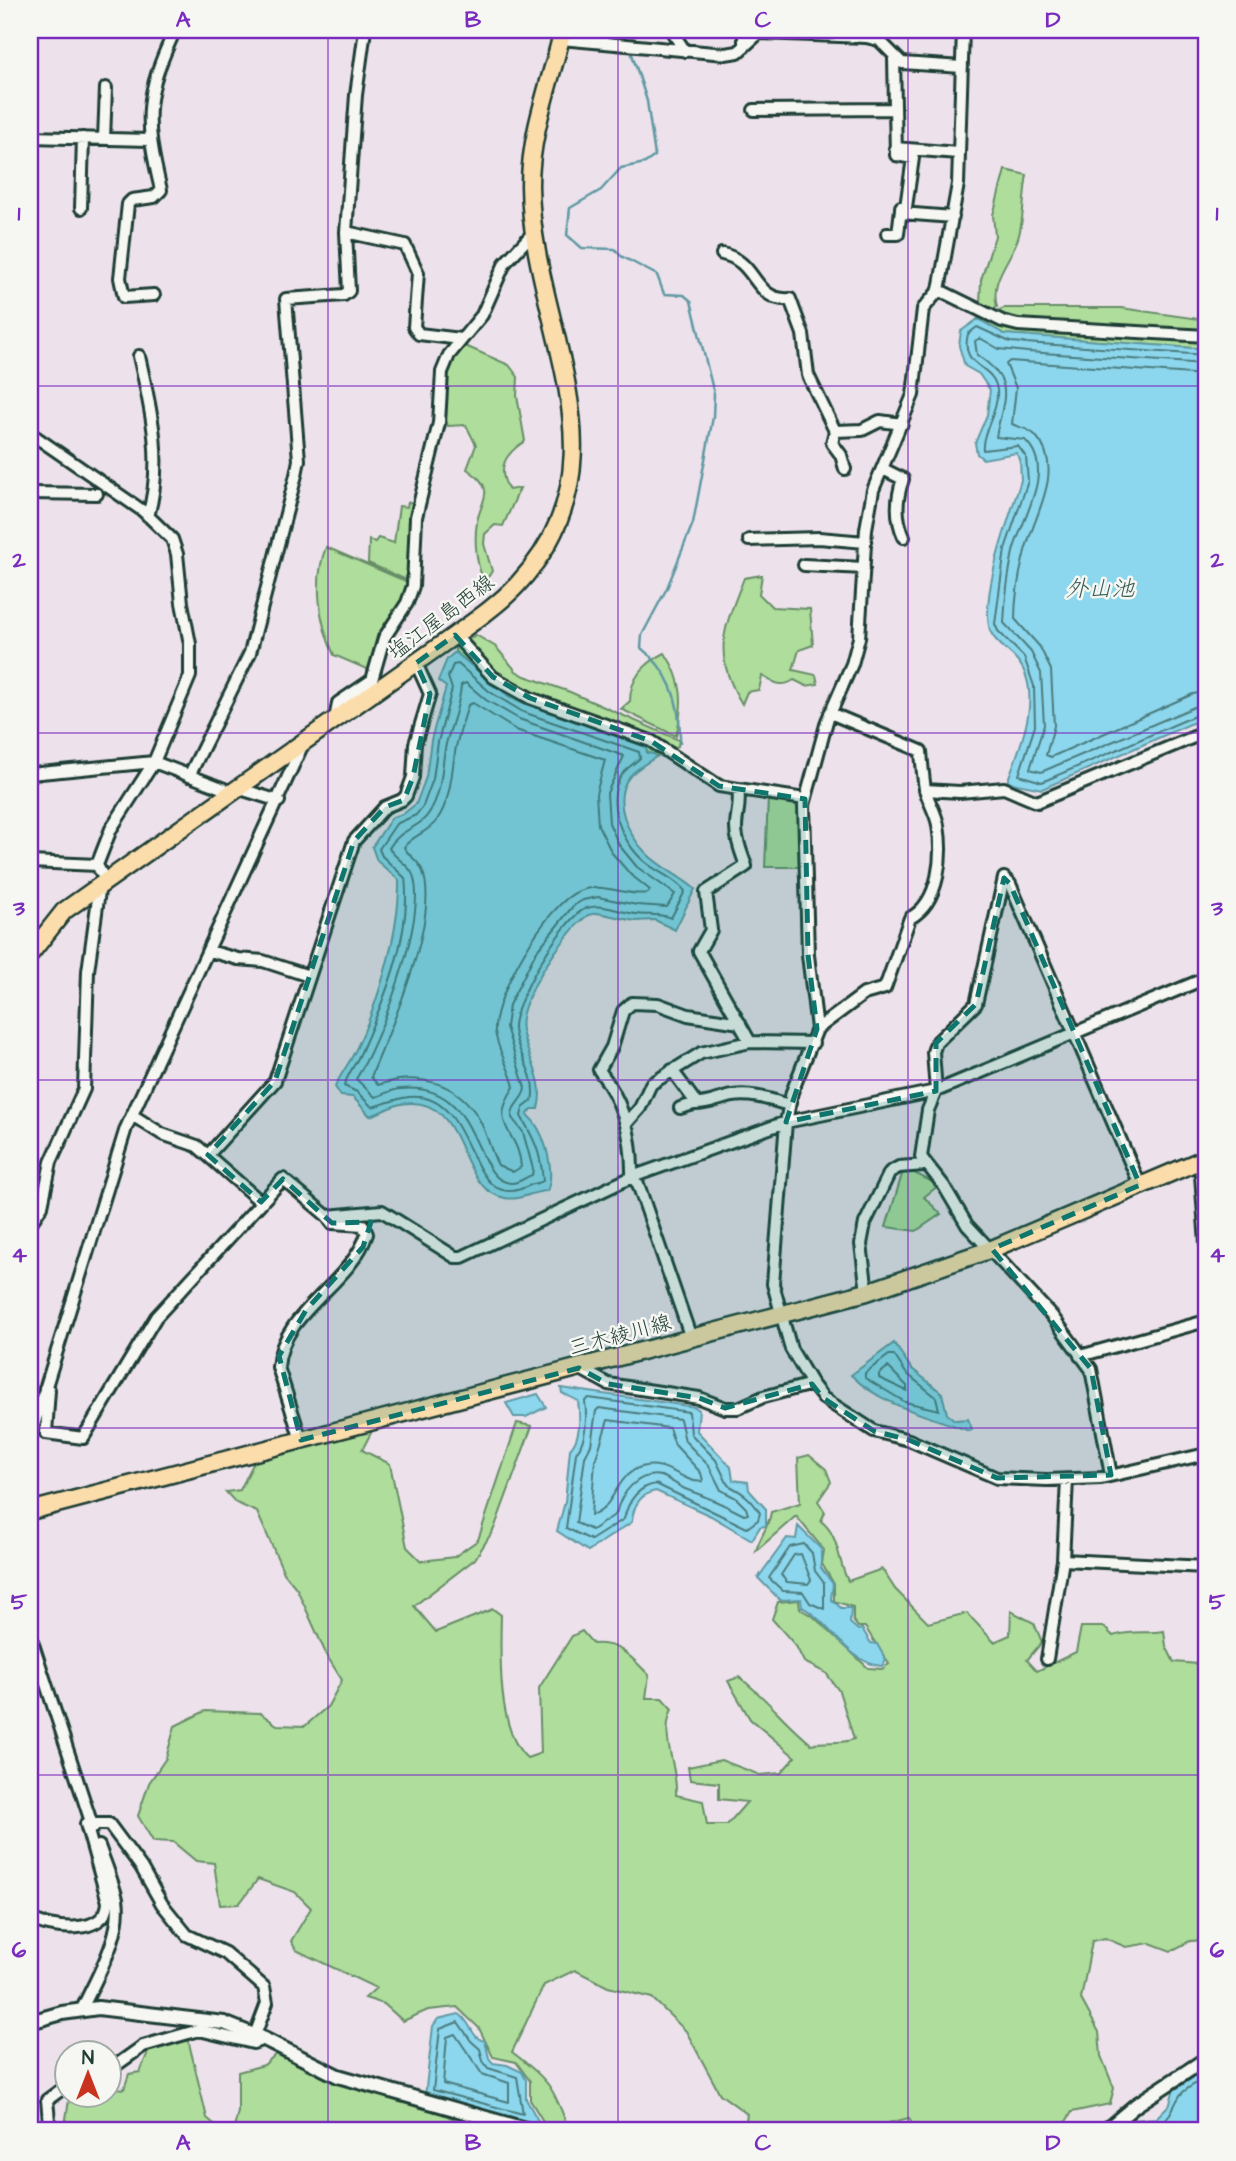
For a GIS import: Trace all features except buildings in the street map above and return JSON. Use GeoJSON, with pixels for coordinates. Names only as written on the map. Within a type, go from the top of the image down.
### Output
{"type":"FeatureCollection","features":[{"type":"Feature","properties":{"kind":"main road","name":"塩江屋島西線"},"geometry":{"type":"LineString","coordinates":[[30,954],[64,911],[455,635],[516,586],[541,555],[560,517],[572,477],[575,435],[569,393],[534,232],[530,183],[535,140],[562,34]]}},
{"type":"Feature","properties":{"kind":"main road","name":"三木綾川線"},"geometry":{"type":"LineString","coordinates":[[30,1511],[691,1338],[781,1317],[867,1292],[992,1249],[1203,1159]]}},
{"type":"Feature","properties":{"kind":"street"},"geometry":{"type":"LineString","coordinates":[[154,295],[124,297],[120,278],[128,204],[132,200],[154,197],[161,190],[149,140],[152,81],[175,30]]}},
{"type":"Feature","properties":{"kind":"street"},"geometry":{"type":"LineString","coordinates":[[189,776],[250,653],[296,475],[299,460],[286,299],[344,295],[349,291],[346,232],[356,95],[365,30]]}},
{"type":"Feature","properties":{"kind":"street"},"geometry":{"type":"LineString","coordinates":[[671,30],[685,51]]}},
{"type":"Feature","properties":{"kind":"street"},"geometry":{"type":"LineString","coordinates":[[744,30],[744,47]]}},
{"type":"Feature","properties":{"kind":"street"},"geometry":{"type":"LineString","coordinates":[[963,30],[958,184],[939,290],[923,309],[913,395],[873,490],[865,542],[859,638],[852,664],[830,713],[805,799],[802,824],[808,956],[817,1029],[789,1105],[786,1122],[773,1284],[791,1349],[812,1384],[823,1398],[874,1431],[909,1440],[997,1478],[1067,1480],[1111,1475],[1192,1460],[1206,1454]]}},
{"type":"Feature","properties":{"kind":"street"},"geometry":{"type":"LineString","coordinates":[[1010,32],[1024,30]]}},
{"type":"Feature","properties":{"kind":"street"},"geometry":{"type":"LineString","coordinates":[[562,34],[725,54],[738,52],[759,33],[866,37],[879,40],[894,58],[910,65],[962,67]]}},
{"type":"Feature","properties":{"kind":"street"},"geometry":{"type":"LineString","coordinates":[[894,58],[896,155],[913,158],[906,207],[901,208]]}},
{"type":"Feature","properties":{"kind":"street"},"geometry":{"type":"LineString","coordinates":[[104,139],[106,88]]}},
{"type":"Feature","properties":{"kind":"street"},"geometry":{"type":"LineString","coordinates":[[754,110],[893,109]]}},
{"type":"Feature","properties":{"kind":"street"},"geometry":{"type":"LineString","coordinates":[[30,136],[149,140]]}},
{"type":"Feature","properties":{"kind":"street"},"geometry":{"type":"LineString","coordinates":[[81,208],[83,138]]}},
{"type":"Feature","properties":{"kind":"street"},"geometry":{"type":"LineString","coordinates":[[895,148],[958,153]]}},
{"type":"Feature","properties":{"kind":"street"},"geometry":{"type":"LineString","coordinates":[[901,208],[953,217]]}},
{"type":"Feature","properties":{"kind":"street"},"geometry":{"type":"LineString","coordinates":[[887,234],[898,234],[901,208]]}},
{"type":"Feature","properties":{"kind":"street"},"geometry":{"type":"LineString","coordinates":[[346,232],[405,245],[418,273],[414,327],[419,334],[461,339]]}},
{"type":"Feature","properties":{"kind":"street"},"geometry":{"type":"LineString","coordinates":[[335,720],[338,703],[372,680],[384,638],[407,603],[413,586],[416,517],[439,424],[442,372],[461,339],[482,315],[505,263],[534,232]]}},
{"type":"Feature","properties":{"kind":"street"},"geometry":{"type":"LineString","coordinates":[[722,254],[742,263],[762,292],[776,300],[790,299],[803,334],[808,375],[835,431],[832,443],[841,455],[845,469]]}},
{"type":"Feature","properties":{"kind":"street"},"geometry":{"type":"LineString","coordinates":[[939,290],[1002,321],[1018,325],[1206,336]]}},
{"type":"Feature","properties":{"kind":"street"},"geometry":{"type":"LineString","coordinates":[[139,356],[156,438],[153,496],[148,516]]}},
{"type":"Feature","properties":{"kind":"street"},"geometry":{"type":"LineString","coordinates":[[835,431],[862,430],[880,421],[902,424]]}},
{"type":"Feature","properties":{"kind":"street"},"geometry":{"type":"LineString","coordinates":[[30,433],[148,516],[172,539],[177,554],[192,660],[183,698],[154,762],[111,829],[97,865],[102,882],[88,971],[84,1089],[51,1162],[47,1194],[30,1224]]}},
{"type":"Feature","properties":{"kind":"street"},"geometry":{"type":"LineString","coordinates":[[883,469],[903,479],[897,500],[898,519],[904,537]]}},
{"type":"Feature","properties":{"kind":"street"},"geometry":{"type":"LineString","coordinates":[[30,493],[97,494]]}},
{"type":"Feature","properties":{"kind":"street"},"geometry":{"type":"LineString","coordinates":[[749,540],[819,538],[865,542]]}},
{"type":"Feature","properties":{"kind":"street"},"geometry":{"type":"LineString","coordinates":[[803,565],[864,568]]}},
{"type":"Feature","properties":{"kind":"street"},"geometry":{"type":"LineString","coordinates":[[455,635],[493,677],[530,698],[651,741],[719,786],[805,799]]}},
{"type":"Feature","properties":{"kind":"street"},"geometry":{"type":"LineString","coordinates":[[208,1156],[275,1081],[354,841],[385,807],[402,800],[413,777],[415,744],[430,694],[416,663]]}},
{"type":"Feature","properties":{"kind":"street"},"geometry":{"type":"LineString","coordinates":[[817,1029],[864,994],[886,988],[911,918],[920,912],[933,894],[938,869],[938,824],[925,790],[921,751],[830,713]]}},
{"type":"Feature","properties":{"kind":"street"},"geometry":{"type":"LineString","coordinates":[[925,790],[960,792],[1004,788],[1037,802],[1206,732]]}},
{"type":"Feature","properties":{"kind":"street"},"geometry":{"type":"LineString","coordinates":[[30,1438],[85,1253],[132,1115],[304,742]]}},
{"type":"Feature","properties":{"kind":"street"},"geometry":{"type":"LineString","coordinates":[[30,774],[154,762],[189,776],[279,801]]}},
{"type":"Feature","properties":{"kind":"street"},"geometry":{"type":"LineString","coordinates":[[738,789],[741,802],[736,825],[737,837],[746,866],[706,892],[710,930],[699,951],[750,1042]]}},
{"type":"Feature","properties":{"kind":"street"},"geometry":{"type":"LineString","coordinates":[[30,862],[97,865]]}},
{"type":"Feature","properties":{"kind":"street"},"geometry":{"type":"LineString","coordinates":[[1111,1475],[1094,1376],[1052,1315],[967,1225],[944,1186],[924,1164],[921,1146],[928,1110],[936,1091],[936,1042],[976,1004],[1004,878],[1010,884],[1140,1185]]}},
{"type":"Feature","properties":{"kind":"street"},"geometry":{"type":"LineString","coordinates":[[209,951],[238,959],[264,961],[309,976]]}},
{"type":"Feature","properties":{"kind":"street"},"geometry":{"type":"LineString","coordinates":[[327,1216],[382,1211],[455,1256],[462,1257],[632,1177],[786,1122],[936,1091],[1206,978]]}},
{"type":"Feature","properties":{"kind":"street"},"geometry":{"type":"LineString","coordinates":[[691,1338],[638,1184],[632,1177],[633,1155],[615,1091],[599,1070],[612,1047],[618,1024],[628,1006],[658,1004],[688,1015],[740,1023]]}},
{"type":"Feature","properties":{"kind":"street"},"geometry":{"type":"LineString","coordinates":[[626,1124],[640,1108],[651,1084],[701,1054],[750,1042],[813,1042]]}},
{"type":"Feature","properties":{"kind":"street"},"geometry":{"type":"LineString","coordinates":[[672,1070],[692,1095],[694,1104]]}},
{"type":"Feature","properties":{"kind":"street"},"geometry":{"type":"LineString","coordinates":[[680,1108],[694,1104],[706,1105],[733,1096],[755,1096],[789,1105]]}},
{"type":"Feature","properties":{"kind":"street"},"geometry":{"type":"LineString","coordinates":[[132,1115],[162,1134],[197,1146],[261,1202]]}},
{"type":"Feature","properties":{"kind":"street"},"geometry":{"type":"LineString","coordinates":[[1203,1159],[1206,1244]]}},
{"type":"Feature","properties":{"kind":"street"},"geometry":{"type":"LineString","coordinates":[[867,1292],[861,1244],[865,1223],[890,1172],[899,1167],[924,1164]]}},
{"type":"Feature","properties":{"kind":"street"},"geometry":{"type":"LineString","coordinates":[[45,1388],[49,1390],[46,1433],[83,1438],[156,1317],[283,1179],[332,1223],[363,1225],[367,1234],[363,1247],[348,1268],[306,1310],[279,1356],[278,1367],[302,1440]]}},
{"type":"Feature","properties":{"kind":"street"},"geometry":{"type":"LineString","coordinates":[[1080,1356],[1206,1321]]}},
{"type":"Feature","properties":{"kind":"street"},"geometry":{"type":"LineString","coordinates":[[579,1368],[608,1384],[699,1398],[725,1408],[738,1408],[763,1397],[812,1384]]}},
{"type":"Feature","properties":{"kind":"street"},"geometry":{"type":"LineString","coordinates":[[1047,1659],[1063,1560],[1067,1480]]}},
{"type":"Feature","properties":{"kind":"street"},"geometry":{"type":"LineString","coordinates":[[1063,1560],[1206,1567]]}},
{"type":"Feature","properties":{"kind":"street"},"geometry":{"type":"LineString","coordinates":[[30,1635],[117,1899],[110,1942],[82,2009]]}},
{"type":"Feature","properties":{"kind":"street"},"geometry":{"type":"LineString","coordinates":[[30,1918],[56,1926],[89,1926],[101,1919],[107,1911],[86,1824],[113,1828],[162,1904],[187,1936],[225,1953],[264,1987],[267,2003],[259,2037],[253,2043],[214,2031],[200,2030],[143,2046],[122,2061]]}},
{"type":"Feature","properties":{"kind":"street"},"geometry":{"type":"LineString","coordinates":[[30,2022],[82,2009],[123,2010],[209,2020],[259,2037],[338,2076],[532,2131]]}},
{"type":"Feature","properties":{"kind":"street"},"geometry":{"type":"LineString","coordinates":[[1105,2131],[1136,2105],[1206,2059]]}},
{"type":"Feature","properties":{"kind":"street"},"geometry":{"type":"LineString","coordinates":[[52,2096],[47,2100],[49,2121],[57,2131]]}},
{"type":"Feature","properties":{"kind":"highlighted area"},"geometry":{"type":"Polygon","coordinates":[[[455,635],[493,677],[530,698],[651,741],[719,786],[805,799],[808,955],[817,1029],[786,1122],[936,1091],[936,1043],[976,1004],[1004,878],[1010,884],[1140,1185],[992,1249],[1091,1369],[1111,1475],[997,1478],[909,1440],[874,1431],[823,1398],[812,1384],[725,1408],[699,1398],[608,1384],[579,1368],[301,1440],[279,1356],[306,1310],[363,1247],[371,1222],[332,1223],[283,1179],[261,1202],[208,1155],[275,1081],[354,841],[385,807],[404,800],[413,777],[430,694],[416,663],[455,635]]]}},
{"type":"Feature","properties":{"kind":"green space"},"geometry":{"type":"Polygon","coordinates":[[[1005,170],[1027,175],[1019,234],[998,280],[995,297],[997,307],[989,311],[980,303],[981,280],[995,236],[993,215],[1005,170]]]}},
{"type":"Feature","properties":{"kind":"green space"},"geometry":{"type":"Polygon","coordinates":[[[1004,308],[1121,308],[1206,320],[1206,349],[1004,334],[978,319],[1004,308]]]}},
{"type":"Feature","properties":{"kind":"green space"},"geometry":{"type":"Polygon","coordinates":[[[463,345],[509,365],[518,377],[517,396],[525,441],[512,451],[503,468],[509,490],[520,488],[503,526],[495,525],[485,534],[484,544],[492,571],[485,582],[476,553],[476,537],[485,490],[481,481],[467,469],[476,445],[466,425],[448,426],[443,404],[447,373],[463,345]]]}},
{"type":"Feature","properties":{"kind":"green space"},"geometry":{"type":"Polygon","coordinates":[[[408,502],[416,503],[411,582],[368,563],[369,540],[375,542],[378,538],[394,543],[399,506],[407,507],[408,502]]]}},
{"type":"Feature","properties":{"kind":"green space"},"geometry":{"type":"Polygon","coordinates":[[[326,547],[410,583],[371,671],[334,655],[329,643],[321,615],[319,587],[326,547]]]}},
{"type":"Feature","properties":{"kind":"green space"},"geometry":{"type":"Polygon","coordinates":[[[762,575],[759,594],[772,607],[810,609],[813,645],[799,650],[793,670],[816,675],[818,684],[806,686],[794,680],[778,684],[762,676],[759,690],[747,692],[742,704],[726,670],[726,627],[744,578],[762,575]]]}},
{"type":"Feature","properties":{"kind":"green space"},"geometry":{"type":"Polygon","coordinates":[[[476,635],[496,647],[516,671],[525,676],[570,692],[679,740],[678,746],[656,757],[607,732],[511,698],[455,652],[455,647],[476,635]]]}},
{"type":"Feature","properties":{"kind":"green space"},"geometry":{"type":"Polygon","coordinates":[[[665,653],[676,674],[681,693],[676,736],[621,709],[630,701],[633,685],[640,672],[651,661],[665,653]]]}},
{"type":"Feature","properties":{"kind":"green space"},"geometry":{"type":"Polygon","coordinates":[[[768,798],[800,804],[801,867],[765,867],[768,798]]]}},
{"type":"Feature","properties":{"kind":"green space"},"geometry":{"type":"Polygon","coordinates":[[[904,1168],[939,1185],[924,1197],[941,1214],[916,1231],[886,1227],[904,1168]]]}},
{"type":"Feature","properties":{"kind":"green space"},"geometry":{"type":"Polygon","coordinates":[[[517,1423],[532,1426],[494,1529],[475,1559],[414,1606],[436,1632],[493,1609],[501,1615],[501,1670],[505,1711],[517,1746],[527,1758],[541,1753],[539,1688],[572,1636],[582,1631],[593,1644],[610,1645],[624,1652],[649,1675],[646,1698],[662,1698],[672,1709],[667,1730],[676,1795],[703,1801],[707,1825],[727,1825],[747,1802],[719,1799],[719,1783],[690,1780],[688,1767],[721,1760],[760,1775],[781,1773],[795,1757],[750,1719],[728,1681],[739,1677],[811,1744],[854,1739],[839,1691],[826,1673],[804,1662],[796,1646],[772,1619],[778,1602],[799,1600],[800,1609],[814,1617],[868,1668],[882,1669],[889,1664],[865,1627],[858,1627],[853,1621],[853,1607],[834,1601],[834,1584],[822,1564],[824,1550],[796,1516],[756,1551],[771,1512],[800,1503],[798,1458],[809,1455],[826,1469],[831,1482],[818,1501],[825,1512],[821,1521],[832,1534],[848,1581],[882,1569],[895,1589],[928,1623],[967,1613],[994,1642],[1010,1635],[1011,1611],[1034,1623],[1042,1642],[1027,1660],[1037,1671],[1076,1652],[1081,1627],[1104,1627],[1113,1636],[1164,1631],[1166,1646],[1174,1662],[1198,1664],[1206,1669],[1206,1940],[1190,1941],[1171,1951],[1150,1943],[1126,1947],[1105,1938],[1092,1941],[1081,1999],[1099,2032],[1101,2056],[1114,2088],[1110,2104],[1072,2112],[1060,2131],[945,2131],[936,2127],[935,2131],[915,2131],[909,2118],[889,2123],[882,2131],[744,2131],[747,2114],[720,2094],[686,2031],[652,1998],[608,1987],[575,1970],[544,1985],[512,2052],[549,2086],[569,2131],[546,2126],[530,2100],[530,2081],[516,2062],[493,2057],[479,2028],[457,2007],[428,2010],[403,2021],[384,2004],[365,1998],[376,1988],[296,1950],[291,1941],[311,1908],[295,1892],[258,1879],[239,1904],[220,1905],[214,1863],[196,1861],[173,1842],[153,1841],[138,1816],[149,1783],[166,1758],[175,1726],[205,1711],[260,1713],[277,1725],[305,1726],[328,1706],[342,1680],[327,1656],[297,1589],[284,1573],[257,1512],[236,1503],[226,1492],[240,1490],[254,1462],[373,1429],[362,1450],[390,1464],[407,1547],[421,1561],[454,1557],[478,1540],[517,1423]]]}},
{"type":"Feature","properties":{"kind":"green space"},"geometry":{"type":"Polygon","coordinates":[[[188,2039],[207,2118],[221,2130],[234,2128],[238,2112],[238,2072],[264,2065],[276,2054],[325,2076],[438,2111],[472,2131],[64,2131],[68,2108],[122,2108],[122,2089],[129,2074],[140,2072],[150,2047],[188,2039]]]}},
{"type":"Feature","properties":{"kind":"water","name":"外山池"},"geometry":{"type":"Polygon","coordinates":[[[978,319],[1004,334],[1206,349],[1206,717],[1042,789],[1007,782],[1027,720],[1029,687],[1016,659],[990,631],[988,610],[998,553],[1021,480],[1020,459],[1016,453],[983,459],[977,454],[975,443],[987,415],[990,390],[979,374],[965,366],[959,346],[961,331],[978,319]]]}},
{"type":"Feature","properties":{"kind":"water"},"geometry":{"type":"Polygon","coordinates":[[[455,652],[511,698],[646,747],[647,753],[654,754],[656,757],[633,773],[624,786],[624,817],[634,838],[647,854],[695,889],[675,930],[655,920],[635,921],[598,913],[588,915],[544,968],[527,1002],[522,1018],[522,1030],[540,1088],[538,1109],[532,1109],[527,1115],[539,1130],[547,1150],[549,1183],[547,1191],[516,1198],[505,1198],[489,1191],[477,1178],[450,1126],[439,1112],[423,1104],[401,1104],[370,1116],[353,1097],[341,1096],[335,1087],[369,1019],[385,972],[395,924],[399,880],[377,861],[372,847],[392,817],[403,814],[416,804],[426,777],[431,740],[446,687],[438,681],[447,659],[455,652]]]}},
{"type":"Feature","properties":{"kind":"water"},"geometry":{"type":"Polygon","coordinates":[[[894,1343],[911,1368],[942,1393],[947,1414],[955,1420],[968,1419],[972,1429],[969,1431],[892,1403],[851,1375],[894,1343]]]}},
{"type":"Feature","properties":{"kind":"water"},"geometry":{"type":"Polygon","coordinates":[[[561,1388],[695,1407],[699,1410],[697,1431],[731,1467],[733,1480],[748,1482],[749,1490],[766,1509],[766,1526],[760,1527],[752,1540],[711,1516],[656,1491],[645,1495],[638,1502],[632,1522],[588,1551],[557,1531],[565,1502],[570,1449],[578,1433],[579,1420],[578,1401],[562,1393],[561,1388]]]}},
{"type":"Feature","properties":{"kind":"water"},"geometry":{"type":"Polygon","coordinates":[[[538,1394],[546,1407],[526,1417],[514,1417],[506,1403],[538,1394]]]}},
{"type":"Feature","properties":{"kind":"water"},"geometry":{"type":"Polygon","coordinates":[[[798,1526],[821,1549],[821,1568],[833,1584],[831,1599],[841,1608],[851,1608],[850,1623],[858,1630],[862,1629],[871,1643],[877,1644],[886,1660],[882,1666],[859,1658],[849,1650],[812,1613],[802,1607],[801,1599],[780,1600],[758,1578],[787,1538],[796,1539],[798,1526]]]}},
{"type":"Feature","properties":{"kind":"water"},"geometry":{"type":"Polygon","coordinates":[[[459,2014],[477,2037],[485,2041],[493,2063],[507,2065],[522,2072],[526,2080],[526,2099],[541,2126],[425,2096],[433,2026],[438,2019],[459,2014]]]}},
{"type":"Feature","properties":{"kind":"water"},"geometry":{"type":"Polygon","coordinates":[[[1206,2069],[1206,2131],[1118,2131],[1132,2120],[1156,2118],[1170,2104],[1173,2091],[1206,2069]]]}},
{"type":"Feature","properties":{"kind":"waterway"},"geometry":{"type":"LineString","coordinates":[[632,30],[632,39]]}},
{"type":"Feature","properties":{"kind":"waterway"},"geometry":{"type":"LineString","coordinates":[[632,54],[647,101],[655,156],[645,163],[621,168],[601,190],[570,208],[567,235],[582,248],[615,249],[621,256],[657,275],[664,294],[684,295],[691,301],[714,394],[713,417],[693,523],[667,588],[642,635],[641,648],[660,668],[672,691],[679,716],[680,743]]}}]}
